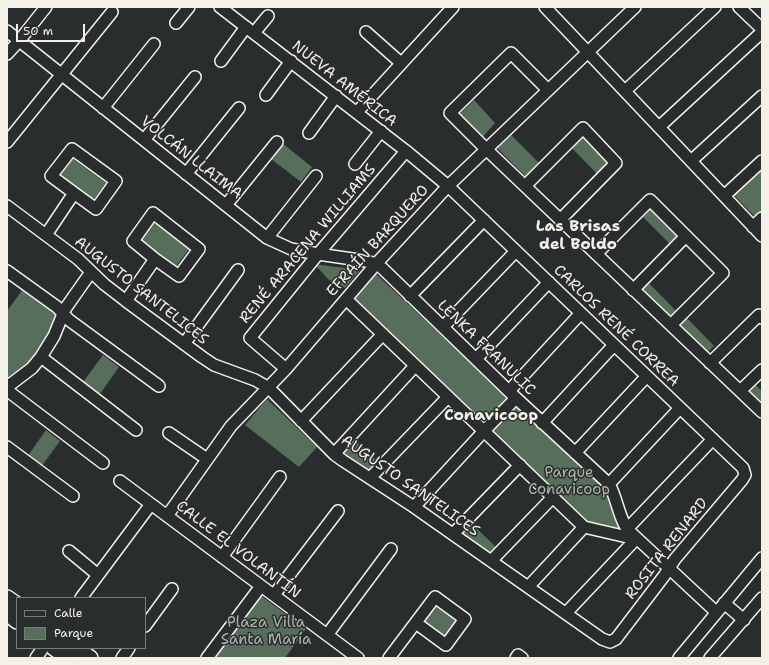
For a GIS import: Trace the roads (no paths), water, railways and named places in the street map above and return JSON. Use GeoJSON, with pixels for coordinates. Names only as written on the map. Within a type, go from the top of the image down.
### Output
{"type":"FeatureCollection","features":[{"type":"Feature","properties":{"kind":"main road"},"geometry":{"type":"LineString","coordinates":[[7,598],[16,604]]}},
{"type":"Feature","properties":{"kind":"main road"},"geometry":{"type":"LineString","coordinates":[[7,613],[16,620]]}},
{"type":"Feature","properties":{"kind":"main road"},"geometry":{"type":"LineString","coordinates":[[55,649],[68,658]]}},
{"type":"Feature","properties":{"kind":"main road"},"geometry":{"type":"LineString","coordinates":[[77,649],[90,658]]}},
{"type":"Feature","properties":{"kind":"street"},"geometry":{"type":"LineString","coordinates":[[7,54],[46,7]]}},
{"type":"Feature","properties":{"kind":"street"},"geometry":{"type":"LineString","coordinates":[[176,23],[189,7]]}},
{"type":"Feature","properties":{"kind":"street","name":"NUEVA AMÉRICA"},"geometry":{"type":"LineString","coordinates":[[220,7],[381,131],[448,186]]}},
{"type":"Feature","properties":{"kind":"street"},"geometry":{"type":"LineString","coordinates":[[356,112],[452,7]]}},
{"type":"Feature","properties":{"kind":"street","name":"EFRAÍN BARQUERO"},"geometry":{"type":"LineString","coordinates":[[167,516],[231,426],[286,370],[376,264],[448,186],[635,7]]}},
{"type":"Feature","properties":{"kind":"street"},"geometry":{"type":"LineString","coordinates":[[625,91],[715,7]]}},
{"type":"Feature","properties":{"kind":"street"},"geometry":{"type":"LineString","coordinates":[[659,127],[762,31],[740,7]]}},
{"type":"Feature","properties":{"kind":"street"},"geometry":{"type":"LineString","coordinates":[[550,9],[588,52],[762,236]]}},
{"type":"Feature","properties":{"kind":"street"},"geometry":{"type":"LineString","coordinates":[[7,142],[112,12]]}},
{"type":"Feature","properties":{"kind":"street"},"geometry":{"type":"LineString","coordinates":[[221,61],[250,30],[268,16]]}},
{"type":"Feature","properties":{"kind":"street","name":"VOLCÁN LLAIMA"},"geometry":{"type":"LineString","coordinates":[[7,31],[267,238],[291,249],[366,260],[376,264]]}},
{"type":"Feature","properties":{"kind":"street"},"geometry":{"type":"LineString","coordinates":[[366,32],[401,63]]}},
{"type":"Feature","properties":{"kind":"street"},"geometry":{"type":"LineString","coordinates":[[103,108],[154,44]]}},
{"type":"Feature","properties":{"kind":"street"},"geometry":{"type":"LineString","coordinates":[[548,90],[511,53],[450,113],[762,412]]}},
{"type":"Feature","properties":{"kind":"street"},"geometry":{"type":"LineString","coordinates":[[266,96],[291,61]]}},
{"type":"Feature","properties":{"kind":"street"},"geometry":{"type":"LineString","coordinates":[[144,140],[195,77]]}},
{"type":"Feature","properties":{"kind":"street"},"geometry":{"type":"LineString","coordinates":[[310,133],[336,96]]}},
{"type":"Feature","properties":{"kind":"street"},"geometry":{"type":"LineString","coordinates":[[691,162],[762,96]]}},
{"type":"Feature","properties":{"kind":"street"},"geometry":{"type":"LineString","coordinates":[[186,174],[239,108]]}},
{"type":"Feature","properties":{"kind":"street"},"geometry":{"type":"LineString","coordinates":[[525,186],[583,128],[616,163],[560,220]]}},
{"type":"Feature","properties":{"kind":"street"},"geometry":{"type":"LineString","coordinates":[[356,164],[381,131]]}},
{"type":"Feature","properties":{"kind":"street"},"geometry":{"type":"LineString","coordinates":[[226,205],[277,142]]}},
{"type":"Feature","properties":{"kind":"street"},"geometry":{"type":"LineString","coordinates":[[72,149],[116,181],[96,209],[74,193],[51,176],[72,149]]}},
{"type":"Feature","properties":{"kind":"street","name":"RENÉ ARACENA WILLIAMS"},"geometry":{"type":"LineString","coordinates":[[286,370],[250,338],[318,254],[406,151]]}},
{"type":"Feature","properties":{"kind":"street"},"geometry":{"type":"LineString","coordinates":[[724,196],[762,161]]}},
{"type":"Feature","properties":{"kind":"street"},"geometry":{"type":"LineString","coordinates":[[267,238],[316,176]]}},
{"type":"Feature","properties":{"kind":"street","name":"CARLOS RENÉ CORREA"},"geometry":{"type":"LineString","coordinates":[[448,186],[742,466],[745,473]]}},
{"type":"Feature","properties":{"kind":"street"},"geometry":{"type":"LineString","coordinates":[[46,235],[74,193]]}},
{"type":"Feature","properties":{"kind":"street"},"geometry":{"type":"LineString","coordinates":[[596,254],[650,200],[723,273],[671,325]]}},
{"type":"Feature","properties":{"kind":"street","name":"AUGUSTO SANTELICES"},"geometry":{"type":"LineString","coordinates":[[7,206],[78,259],[104,284],[126,301],[214,365],[255,380],[269,388],[334,454],[491,560],[602,639],[610,642]]}},
{"type":"Feature","properties":{"kind":"street"},"geometry":{"type":"LineString","coordinates":[[153,213],[199,249],[179,276],[156,259],[133,241],[153,213]]}},
{"type":"Feature","properties":{"kind":"street"},"geometry":{"type":"LineString","coordinates":[[753,227],[762,218]]}},
{"type":"Feature","properties":{"kind":"street"},"geometry":{"type":"LineString","coordinates":[[410,296],[484,220]]}},
{"type":"Feature","properties":{"kind":"street"},"geometry":{"type":"LineString","coordinates":[[634,290],[686,236]]}},
{"type":"Feature","properties":{"kind":"street"},"geometry":{"type":"LineString","coordinates":[[443,327],[516,251]]}},
{"type":"Feature","properties":{"kind":"street"},"geometry":{"type":"LineString","coordinates":[[126,301],[156,259]]}},
{"type":"Feature","properties":{"kind":"street","name":"LENKA FRANULIC"},"geometry":{"type":"LineString","coordinates":[[376,264],[608,484],[612,490],[622,520],[627,529],[716,612]]}},
{"type":"Feature","properties":{"kind":"street"},"geometry":{"type":"LineString","coordinates":[[184,344],[238,270]]}},
{"type":"Feature","properties":{"kind":"street"},"geometry":{"type":"LineString","coordinates":[[7,271],[63,313],[68,320],[159,386]]}},
{"type":"Feature","properties":{"kind":"street"},"geometry":{"type":"LineString","coordinates":[[91,272],[63,313],[54,336],[41,357],[32,368],[7,388],[12,394],[103,463]]}},
{"type":"Feature","properties":{"kind":"street"},"geometry":{"type":"LineString","coordinates":[[476,358],[548,282]]}},
{"type":"Feature","properties":{"kind":"street"},"geometry":{"type":"LineString","coordinates":[[346,299],[584,527],[636,539]]}},
{"type":"Feature","properties":{"kind":"street"},"geometry":{"type":"LineString","coordinates":[[414,507],[484,431],[581,314]]}},
{"type":"Feature","properties":{"kind":"street"},"geometry":{"type":"LineString","coordinates":[[710,363],[760,316]]}},
{"type":"Feature","properties":{"kind":"street"},"geometry":{"type":"LineString","coordinates":[[301,421],[383,334]]}},
{"type":"Feature","properties":{"kind":"street"},"geometry":{"type":"LineString","coordinates":[[542,423],[614,345]]}},
{"type":"Feature","properties":{"kind":"street"},"geometry":{"type":"LineString","coordinates":[[41,357],[136,430]]}},
{"type":"Feature","properties":{"kind":"street"},"geometry":{"type":"LineString","coordinates":[[334,454],[416,366]]}},
{"type":"Feature","properties":{"kind":"street"},"geometry":{"type":"LineString","coordinates":[[740,391],[762,370]]}},
{"type":"Feature","properties":{"kind":"street"},"geometry":{"type":"LineString","coordinates":[[575,453],[647,376]]}},
{"type":"Feature","properties":{"kind":"street"},"geometry":{"type":"LineString","coordinates":[[370,478],[448,397]]}},
{"type":"Feature","properties":{"kind":"street"},"geometry":{"type":"LineString","coordinates":[[608,484],[680,408]]}},
{"type":"Feature","properties":{"kind":"street"},"geometry":{"type":"LineString","coordinates":[[169,433],[207,459]]}},
{"type":"Feature","properties":{"kind":"street"},"geometry":{"type":"LineString","coordinates":[[627,529],[712,439]]}},
{"type":"Feature","properties":{"kind":"street"},"geometry":{"type":"LineString","coordinates":[[7,447],[73,496]]}},
{"type":"Feature","properties":{"kind":"street"},"geometry":{"type":"LineString","coordinates":[[453,534],[520,465]]}},
{"type":"Feature","properties":{"kind":"street","name":"ROSITA RENARD"},"geometry":{"type":"LineString","coordinates":[[610,642],[616,639],[675,559],[742,480],[745,473]]}},
{"type":"Feature","properties":{"kind":"street"},"geometry":{"type":"LineString","coordinates":[[222,556],[280,477]]}},
{"type":"Feature","properties":{"kind":"street","name":"CALLE EL VOLANTÍN"},"geometry":{"type":"LineString","coordinates":[[120,481],[358,658]]}},
{"type":"Feature","properties":{"kind":"street"},"geometry":{"type":"LineString","coordinates":[[491,560],[553,497]]}},
{"type":"Feature","properties":{"kind":"street"},"geometry":{"type":"LineString","coordinates":[[82,597],[151,504]]}},
{"type":"Feature","properties":{"kind":"street"},"geometry":{"type":"LineString","coordinates":[[274,595],[338,511]]}},
{"type":"Feature","properties":{"kind":"street"},"geometry":{"type":"LineString","coordinates":[[528,587],[584,527]]}},
{"type":"Feature","properties":{"kind":"street"},"geometry":{"type":"LineString","coordinates":[[566,613],[636,539]]}},
{"type":"Feature","properties":{"kind":"street"},"geometry":{"type":"LineString","coordinates":[[327,635],[391,549]]}},
{"type":"Feature","properties":{"kind":"street"},"geometry":{"type":"LineString","coordinates":[[69,551],[98,575]]}},
{"type":"Feature","properties":{"kind":"street"},"geometry":{"type":"LineString","coordinates":[[679,658],[762,558]]}},
{"type":"Feature","properties":{"kind":"street"},"geometry":{"type":"LineString","coordinates":[[207,658],[261,586]]}},
{"type":"Feature","properties":{"kind":"street"},"geometry":{"type":"LineString","coordinates":[[146,625],[172,589]]}},
{"type":"Feature","properties":{"kind":"street"},"geometry":{"type":"LineString","coordinates":[[389,658],[435,596],[465,619],[446,645],[416,623]]}},
{"type":"Feature","properties":{"kind":"street"},"geometry":{"type":"LineString","coordinates":[[710,658],[762,598]]}},
{"type":"Feature","properties":{"kind":"street"},"geometry":{"type":"LineString","coordinates":[[724,603],[744,620]]}},
{"type":"Feature","properties":{"kind":"street"},"geometry":{"type":"LineString","coordinates":[[36,658],[42,649]]}},
{"type":"Feature","properties":{"kind":"street"},"geometry":{"type":"LineString","coordinates":[[122,658],[128,649]]}},
{"type":"Feature","properties":{"kind":"district","name":"Las Brisas del Boldo"},"geometry":{"type":"Point","coordinates":[578,236]}},
{"type":"Feature","properties":{"kind":"district","name":"Conavicoop"},"geometry":{"type":"Point","coordinates":[491,416]}},
{"type":"Feature","properties":{"kind":"park label","name":"Parque Conavicoop"},"geometry":{"type":"Point","coordinates":[569,482]}},
{"type":"Feature","properties":{"kind":"park label","name":"Plaza Villa Santa María"},"geometry":{"type":"Point","coordinates":[266,632]}}]}
